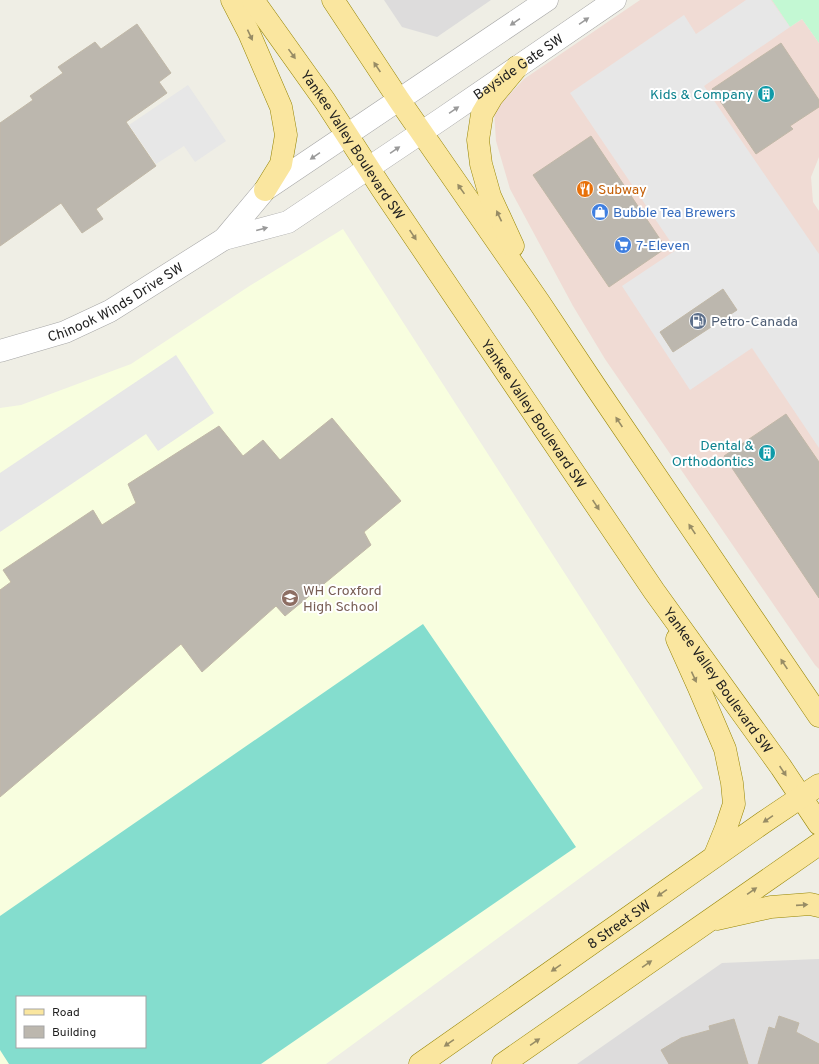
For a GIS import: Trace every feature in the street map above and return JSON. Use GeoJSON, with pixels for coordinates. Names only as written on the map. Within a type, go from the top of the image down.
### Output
{"type":"FeatureCollection","features":[{"type":"Feature","properties":{"kind":"main road"},"geometry":{"type":"LineString","coordinates":[[232,0],[249,33],[281,107],[286,135],[281,164],[265,190]]}},
{"type":"Feature","properties":{"kind":"main road","name":"Yankee Valley Boulevard SW"},"geometry":{"type":"LineString","coordinates":[[253,0],[325,101],[368,168],[654,591],[781,767],[819,824]]}},
{"type":"Feature","properties":{"kind":"main road"},"geometry":{"type":"LineString","coordinates":[[333,0],[399,100],[539,302],[595,386],[812,698],[819,716]]}},
{"type":"Feature","properties":{"kind":"main road"},"geometry":{"type":"LineString","coordinates":[[517,67],[492,97],[482,114],[478,140],[481,164],[490,196],[539,302]]}},
{"type":"Feature","properties":{"kind":"main road"},"geometry":{"type":"LineString","coordinates":[[654,591],[699,688],[725,749],[732,783],[734,804],[715,856]]}},
{"type":"Feature","properties":{"kind":"main road","name":"8 Street SW"},"geometry":{"type":"LineString","coordinates":[[420,1064],[715,856],[819,785]]}},
{"type":"Feature","properties":{"kind":"main road"},"geometry":{"type":"LineString","coordinates":[[504,1064],[819,844]]}},
{"type":"Feature","properties":{"kind":"main road"},"geometry":{"type":"LineString","coordinates":[[708,921],[771,908],[810,904],[819,906]]}},
{"type":"Feature","properties":{"kind":"street"},"geometry":{"type":"LineString","coordinates":[[399,100],[547,0]]}},
{"type":"Feature","properties":{"kind":"street","name":"Bayside Gate SW"},"geometry":{"type":"LineString","coordinates":[[421,132],[615,0]]}},
{"type":"Feature","properties":{"kind":"street","name":"Chinook Winds Drive SW"},"geometry":{"type":"LineString","coordinates":[[224,239],[265,190],[399,100]]}},
{"type":"Feature","properties":{"kind":"street","name":"Chinook Winds Drive SW"},"geometry":{"type":"LineString","coordinates":[[0,351],[65,332],[110,311],[224,239],[288,222],[421,132]]}},
{"type":"Feature","properties":{"kind":"shaded area"},"geometry":{"type":"Polygon","coordinates":[[[384,0],[491,0],[437,37],[402,27],[384,0]]]}},
{"type":"Feature","properties":{"kind":"shaded area"},"geometry":{"type":"Polygon","coordinates":[[[640,0],[772,0],[790,27],[802,19],[819,43],[819,157],[811,177],[813,202],[819,211],[819,669],[605,359],[573,306],[510,189],[496,141],[494,111],[524,79],[640,0]]]}},
{"type":"Feature","properties":{"kind":"shaded area"},"geometry":{"type":"Polygon","coordinates":[[[746,0],[771,0],[790,27],[704,86],[819,254],[819,448],[752,348],[690,390],[622,286],[676,250],[570,93],[684,15],[696,34],[746,0]]]}},
{"type":"Feature","properties":{"kind":"shaded area"},"geometry":{"type":"Polygon","coordinates":[[[188,85],[226,141],[195,162],[184,146],[156,164],[129,125],[188,85]]]}},
{"type":"Feature","properties":{"kind":"shaded area","name":"WH Croxford High School"},"geometry":{"type":"Polygon","coordinates":[[[343,229],[703,788],[326,1064],[0,1064],[0,408],[21,405],[131,364],[251,285],[343,229]]]}},
{"type":"Feature","properties":{"kind":"shaded area"},"geometry":{"type":"Polygon","coordinates":[[[176,355],[214,413],[158,451],[146,434],[0,532],[0,473],[176,355]]]}},
{"type":"Feature","properties":{"kind":"shaded area"},"geometry":{"type":"Polygon","coordinates":[[[423,624],[576,847],[261,1064],[9,1064],[0,1050],[0,916],[423,624]]]}},
{"type":"Feature","properties":{"kind":"shaded area"},"geometry":{"type":"Polygon","coordinates":[[[819,959],[819,1064],[577,1064],[722,963],[819,959]]]}},
{"type":"Feature","properties":{"kind":"green space"},"geometry":{"type":"Polygon","coordinates":[[[772,0],[819,0],[819,43],[802,19],[790,27],[772,0]]]}},
{"type":"Feature","properties":{"kind":"building"},"geometry":{"type":"Polygon","coordinates":[[[137,24],[171,73],[159,82],[167,93],[126,122],[156,166],[96,209],[103,219],[82,233],[61,203],[0,246],[0,123],[33,100],[30,96],[63,73],[58,67],[95,42],[101,49],[137,24]]]}},
{"type":"Feature","properties":{"kind":"building","name":"Kids & Company"},"geometry":{"type":"Polygon","coordinates":[[[781,43],[819,100],[819,107],[790,126],[793,129],[756,154],[712,89],[781,43]]]}},
{"type":"Feature","properties":{"kind":"building"},"geometry":{"type":"Polygon","coordinates":[[[591,136],[666,248],[609,287],[533,175],[591,136]]]}},
{"type":"Feature","properties":{"kind":"building","name":"Petro-Canada"},"geometry":{"type":"Polygon","coordinates":[[[723,289],[737,310],[673,352],[660,332],[723,289]]]}},
{"type":"Feature","properties":{"kind":"building"},"geometry":{"type":"Polygon","coordinates":[[[786,414],[819,462],[819,598],[724,456],[786,414]]]}},
{"type":"Feature","properties":{"kind":"building"},"geometry":{"type":"Polygon","coordinates":[[[332,418],[401,501],[364,532],[371,545],[285,616],[276,606],[202,672],[181,644],[0,797],[0,590],[11,582],[3,570],[93,510],[102,525],[136,503],[128,484],[219,426],[243,456],[263,440],[280,460],[332,418]]]}},
{"type":"Feature","properties":{"kind":"building"},"geometry":{"type":"Polygon","coordinates":[[[779,1016],[799,1023],[796,1032],[819,1044],[819,1064],[758,1064],[769,1027],[775,1029],[779,1016]]]}},
{"type":"Feature","properties":{"kind":"building"},"geometry":{"type":"Polygon","coordinates":[[[734,1019],[748,1064],[669,1064],[661,1050],[681,1038],[710,1030],[709,1026],[734,1019]]]}},
{"type":"Feature","properties":{"kind":"place","name":"Kids & Company"},"geometry":{"type":"Point","coordinates":[766,94]}},
{"type":"Feature","properties":{"kind":"place","name":"Subway"},"geometry":{"type":"Point","coordinates":[585,189]}},
{"type":"Feature","properties":{"kind":"place","name":"Bubble Tea Brewers"},"geometry":{"type":"Point","coordinates":[600,212]}},
{"type":"Feature","properties":{"kind":"place","name":"7-Eleven"},"geometry":{"type":"Point","coordinates":[623,245]}},
{"type":"Feature","properties":{"kind":"place","name":"Petro-Canada"},"geometry":{"type":"Point","coordinates":[698,321]}},
{"type":"Feature","properties":{"kind":"place","name":"Dental & Orthodontics"},"geometry":{"type":"Point","coordinates":[767,453]}},
{"type":"Feature","properties":{"kind":"place","name":"WH Croxford High School"},"geometry":{"type":"Point","coordinates":[290,598]}}]}
